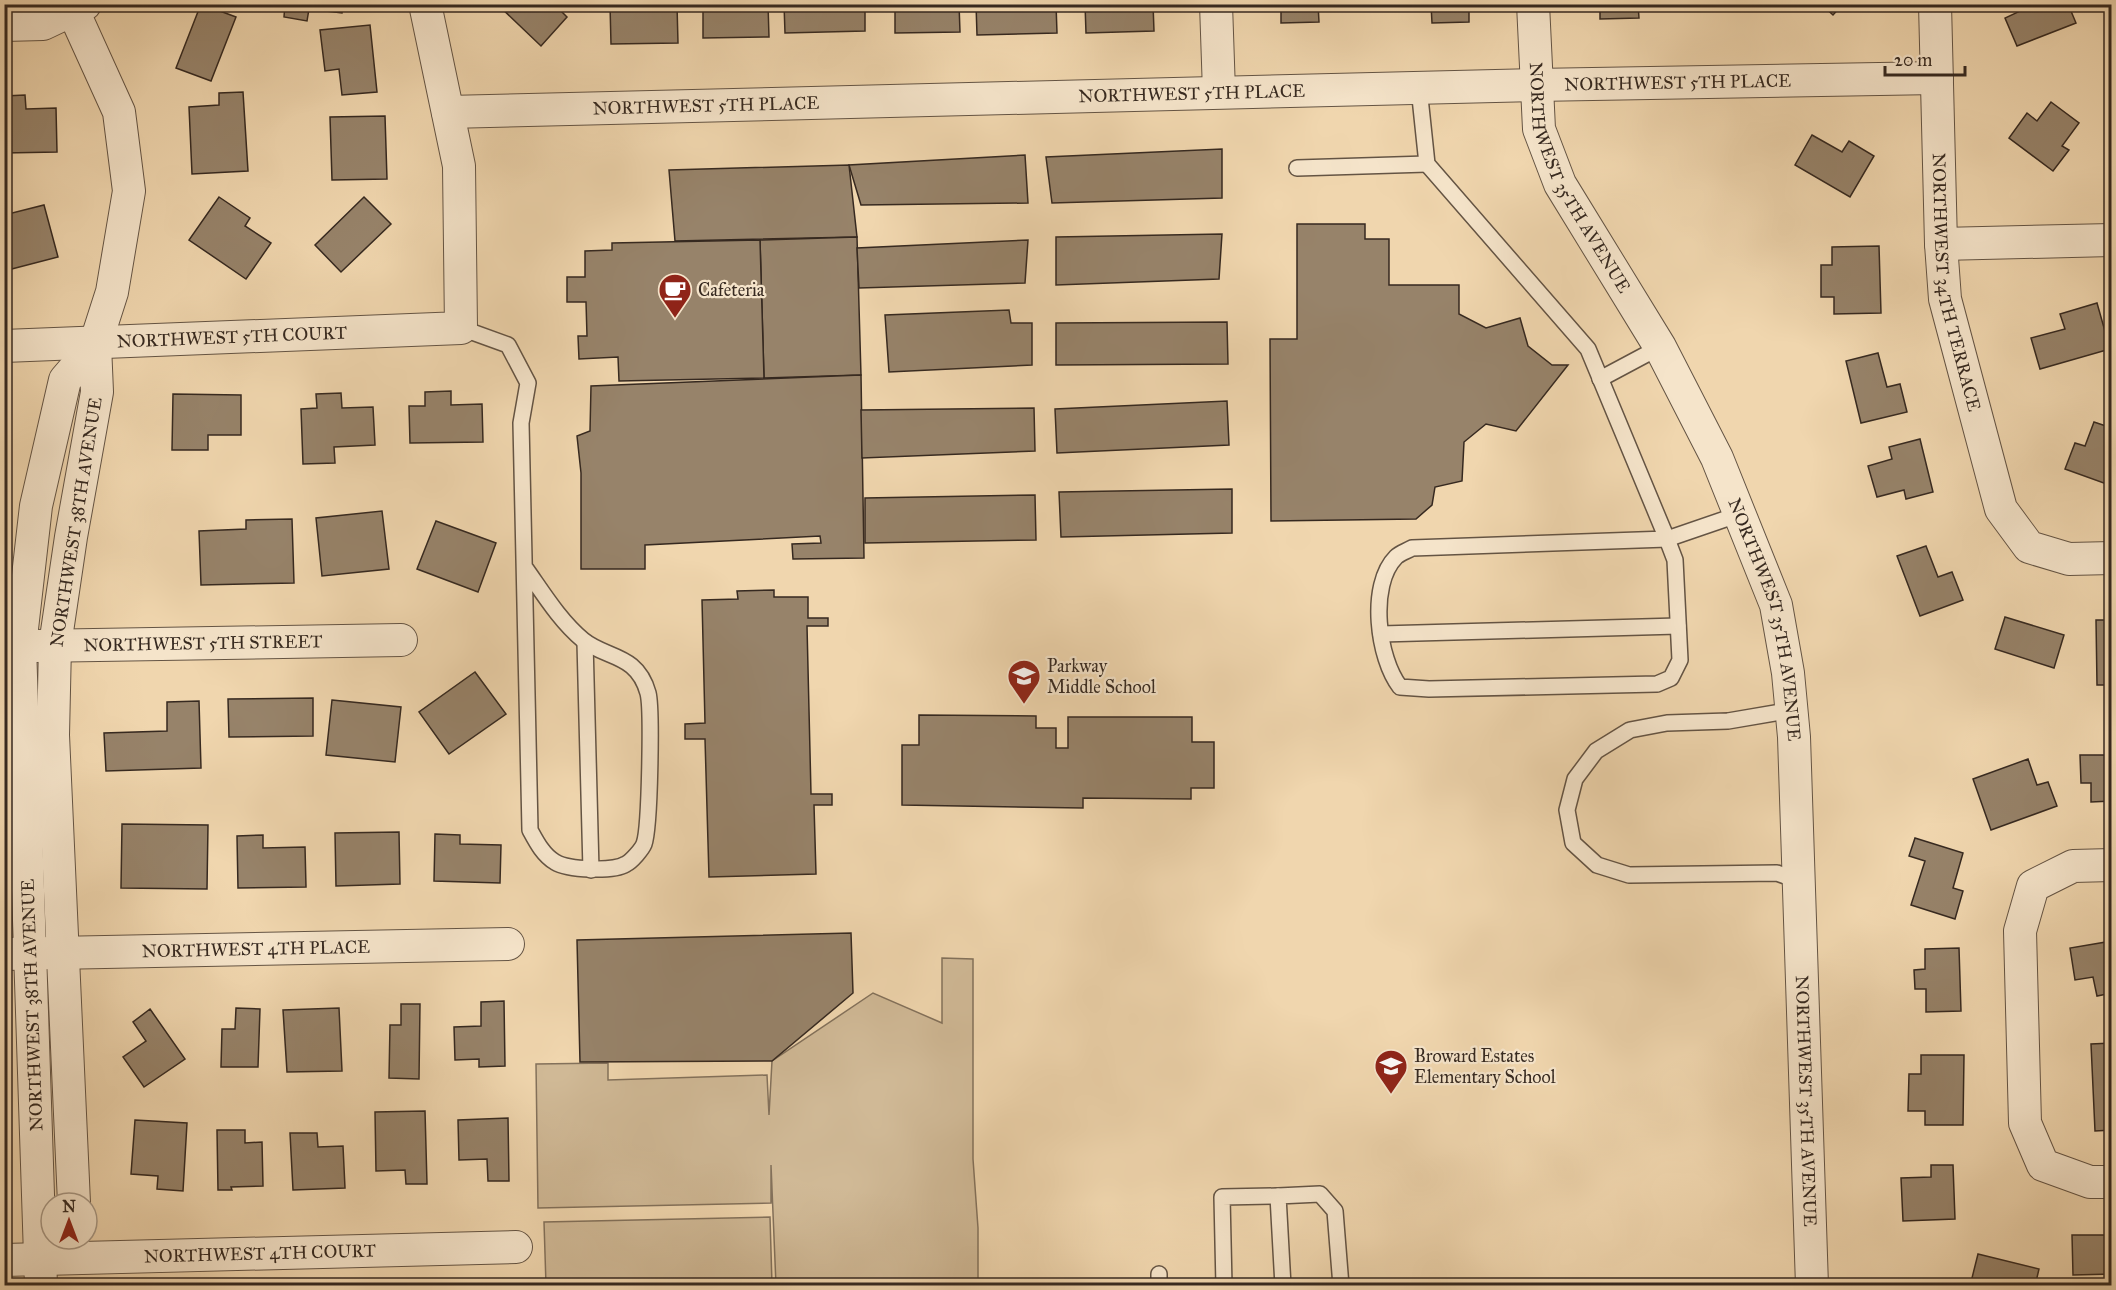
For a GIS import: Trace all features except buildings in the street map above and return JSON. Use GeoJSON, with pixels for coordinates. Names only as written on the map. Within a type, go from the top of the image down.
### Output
{"type":"FeatureCollection","features":[{"type":"Feature","properties":{"kind":"street"},"geometry":{"type":"LineString","coordinates":[[424,4],[459,166],[461,328]]}},
{"type":"Feature","properties":{"kind":"street"},"geometry":{"type":"LineString","coordinates":[[1216,4],[1219,92]]}},
{"type":"Feature","properties":{"kind":"street","name":"NORTHWEST 35TH AVENUE"},"geometry":{"type":"LineString","coordinates":[[1533,4],[1535,85],[1539,129],[1560,184],[1660,347],[1717,458],[1776,605],[1792,710],[1812,1286]]}},
{"type":"Feature","properties":{"kind":"street","name":"NORTHWEST 34TH TERRACE"},"geometry":{"type":"LineString","coordinates":[[1935,4],[1941,244],[1945,299],[2001,509],[2029,547],[2069,559],[2112,558]]}},
{"type":"Feature","properties":{"kind":"street"},"geometry":{"type":"LineString","coordinates":[[4,25],[43,24],[76,7]]}},
{"type":"Feature","properties":{"kind":"street","name":"NORTHWEST 38TH AVENUE"},"geometry":{"type":"LineString","coordinates":[[72,1191],[32,953],[53,735],[55,645],[70,537],[97,392],[95,345],[112,292],[129,191],[119,112],[76,7]]}},
{"type":"Feature","properties":{"kind":"street","name":"NORTHWEST 5TH PLACE"},"geometry":{"type":"LineString","coordinates":[[448,112],[1419,87],[1937,78]]}},
{"type":"Feature","properties":{"kind":"street"},"geometry":{"type":"LineString","coordinates":[[1941,244],[2112,240]]}},
{"type":"Feature","properties":{"kind":"street","name":"NORTHWEST 5TH COURT"},"geometry":{"type":"LineString","coordinates":[[4,346],[95,345],[461,328]]}},
{"type":"Feature","properties":{"kind":"street","name":"NORTHWEST 38TH AVENUE"},"geometry":{"type":"LineString","coordinates":[[41,1272],[32,953],[12,646],[36,506],[65,381],[95,345]]}},
{"type":"Feature","properties":{"kind":"street","name":"NORTHWEST 5TH STREET"},"geometry":{"type":"LineString","coordinates":[[12,646],[401,640]]}},
{"type":"Feature","properties":{"kind":"street"},"geometry":{"type":"LineString","coordinates":[[2112,865],[2073,866],[2033,886],[2020,931],[2025,1123],[2043,1165],[2090,1182],[2112,1182]]}},
{"type":"Feature","properties":{"kind":"street","name":"NORTHWEST 4TH PLACE"},"geometry":{"type":"LineString","coordinates":[[32,953],[508,944]]}},
{"type":"Feature","properties":{"kind":"street","name":"NORTHWEST 4TH COURT"},"geometry":{"type":"LineString","coordinates":[[4,1260],[41,1272],[76,1261],[516,1246]]}},
{"type":"Feature","properties":{"kind":"lane"},"geometry":{"type":"LineString","coordinates":[[1419,87],[1427,164],[1588,349],[1667,539],[1675,560],[1680,660],[1671,678],[1657,684],[1429,689],[1400,687],[1390,674],[1381,634],[1380,595],[1384,576],[1396,556],[1412,548],[1667,539],[1740,514]]}},
{"type":"Feature","properties":{"kind":"lane"},"geometry":{"type":"LineString","coordinates":[[1297,168],[1427,164]]}},
{"type":"Feature","properties":{"kind":"lane"},"geometry":{"type":"LineString","coordinates":[[461,328],[508,345],[528,383],[521,423],[530,830],[539,848],[555,863],[591,870],[626,864],[644,845],[648,823],[648,694],[639,674],[617,655],[585,642],[562,619],[526,569]]}},
{"type":"Feature","properties":{"kind":"lane"},"geometry":{"type":"LineString","coordinates":[[1600,379],[1660,347]]}},
{"type":"Feature","properties":{"kind":"lane"},"geometry":{"type":"LineString","coordinates":[[1381,634],[1678,626]]}},
{"type":"Feature","properties":{"kind":"lane"},"geometry":{"type":"LineString","coordinates":[[585,642],[591,870]]}},
{"type":"Feature","properties":{"kind":"lane"},"geometry":{"type":"LineString","coordinates":[[1792,710],[1728,721],[1667,723],[1630,730],[1596,751],[1575,779],[1567,810],[1573,843],[1597,865],[1629,875],[1777,873],[1799,881]]}},
{"type":"Feature","properties":{"kind":"lane"},"geometry":{"type":"LineString","coordinates":[[1224,1286],[1222,1197],[1320,1194],[1335,1211],[1341,1286]]}},
{"type":"Feature","properties":{"kind":"lane"},"geometry":{"type":"LineString","coordinates":[[1278,1196],[1283,1286]]}},
{"type":"Feature","properties":{"kind":"shaded area"},"geometry":{"type":"Polygon","coordinates":[[[942,958],[973,959],[973,1159],[978,1228],[978,1285],[776,1285],[771,1165],[771,1203],[538,1208],[536,1064],[608,1063],[608,1080],[767,1075],[769,1115],[772,1061],[873,993],[942,1023],[942,958]]]}},
{"type":"Feature","properties":{"kind":"shaded area"},"geometry":{"type":"Polygon","coordinates":[[[770,1217],[772,1285],[546,1285],[544,1222],[770,1217]]]}},
{"type":"Feature","properties":{"kind":"place","name":"Cafeteria"},"geometry":{"type":"Point","coordinates":[675,319]}},
{"type":"Feature","properties":{"kind":"place","name":"Parkway Middle School"},"geometry":{"type":"Point","coordinates":[1024,705]}},
{"type":"Feature","properties":{"kind":"place","name":"Broward Estates Elementary School"},"geometry":{"type":"Point","coordinates":[1391,1095]}}]}
